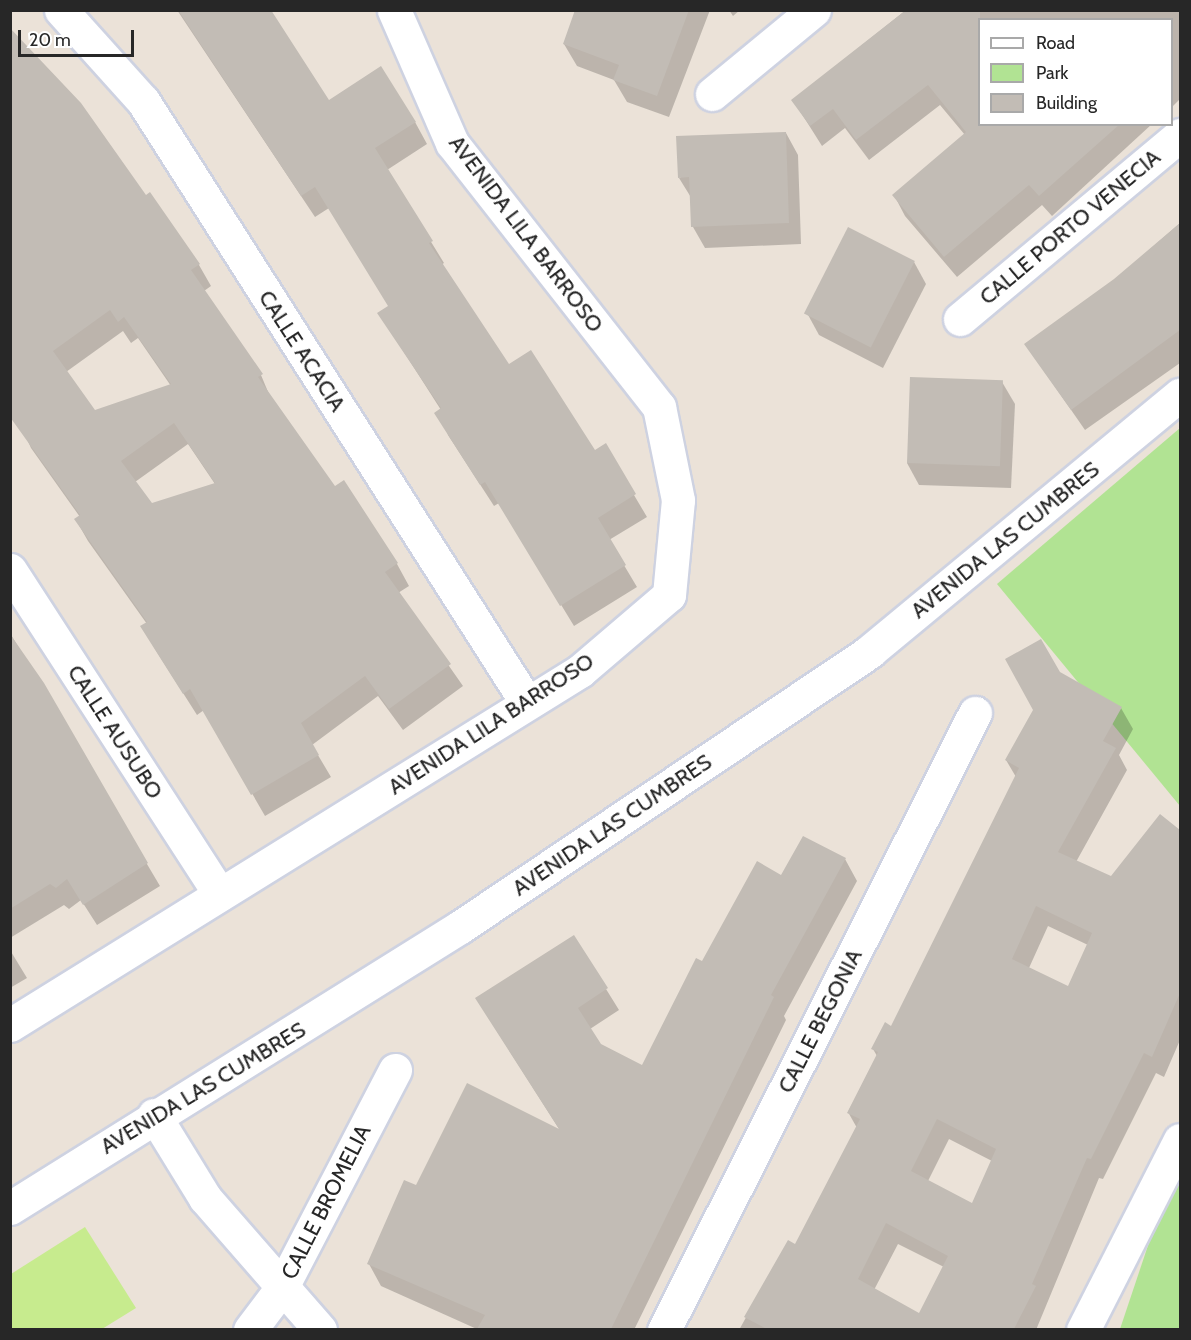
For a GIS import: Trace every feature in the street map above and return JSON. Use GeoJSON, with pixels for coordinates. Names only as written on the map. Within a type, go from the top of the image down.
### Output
{"type":"FeatureCollection","features":[{"type":"Feature","properties":{"kind":"street","name":"CALLE ACACIA"},"geometry":{"type":"LineString","coordinates":[[61,10],[142,102],[528,703]]}},
{"type":"Feature","properties":{"kind":"street","name":"AVENIDA LILA BARROSO"},"geometry":{"type":"LineString","coordinates":[[10,1025],[580,671],[669,595],[678,500],[659,407],[452,142],[394,10]]}},
{"type":"Feature","properties":{"kind":"street"},"geometry":{"type":"LineString","coordinates":[[712,94],[814,10]]}},
{"type":"Feature","properties":{"kind":"street","name":"CALLE PORTO VENECIA"},"geometry":{"type":"LineString","coordinates":[[960,319],[1180,135]]}},
{"type":"Feature","properties":{"kind":"street","name":"AVENIDA LAS CUMBRES"},"geometry":{"type":"LineString","coordinates":[[10,1208],[154,1115],[240,1068],[460,927],[870,651],[1180,395]]}},
{"type":"Feature","properties":{"kind":"street","name":"CALLE AUSUBO"},"geometry":{"type":"LineString","coordinates":[[10,570],[220,894]]}},
{"type":"Feature","properties":{"kind":"street","name":"CALLE BEGONIA"},"geometry":{"type":"LineString","coordinates":[[664,1329],[975,713]]}},
{"type":"Feature","properties":{"kind":"street","name":"CALLE BROMELIA"},"geometry":{"type":"LineString","coordinates":[[250,1329],[281,1289],[395,1070]]}},
{"type":"Feature","properties":{"kind":"street"},"geometry":{"type":"LineString","coordinates":[[154,1115],[205,1198],[281,1289],[320,1329]]}},
{"type":"Feature","properties":{"kind":"street"},"geometry":{"type":"LineString","coordinates":[[1083,1329],[1180,1140]]}},
{"type":"Feature","properties":{"kind":"green space"},"geometry":{"type":"Polygon","coordinates":[[[1180,428],[1180,806],[997,584],[1180,428]]]}},
{"type":"Feature","properties":{"kind":"green space"},"geometry":{"type":"Polygon","coordinates":[[[1180,1150],[1180,1329],[1120,1329],[1180,1150]]]}},
{"type":"Feature","properties":{"kind":"green space"},"geometry":{"type":"Polygon","coordinates":[[[85,1227],[136,1308],[102,1329],[11,1329],[11,1274],[85,1227]]]}},
{"type":"Feature","properties":{"kind":"building"},"geometry":{"type":"Polygon","coordinates":[[[178,10],[271,10],[329,100],[381,66],[416,122],[375,148],[433,241],[429,243],[509,364],[531,350],[595,450],[606,443],[636,494],[598,518],[626,565],[560,606],[485,482],[480,485],[434,413],[441,408],[377,313],[388,306],[315,187],[301,196],[178,10]]]}},
{"type":"Feature","properties":{"kind":"building"},"geometry":{"type":"Polygon","coordinates":[[[575,10],[689,10],[657,96],[613,80],[619,65],[563,44],[575,10]]]}},
{"type":"Feature","properties":{"kind":"building"},"geometry":{"type":"Polygon","coordinates":[[[906,10],[980,10],[980,18],[978,18],[978,126],[1118,126],[1039,196],[1029,185],[944,257],[892,195],[966,132],[928,85],[856,140],[833,109],[810,126],[791,100],[906,10]]]}},
{"type":"Feature","properties":{"kind":"building"},"geometry":{"type":"Polygon","coordinates":[[[10,28],[81,103],[146,195],[150,192],[200,264],[191,270],[263,374],[258,377],[335,486],[344,480],[398,563],[385,572],[451,664],[389,709],[365,676],[301,723],[319,755],[251,795],[190,689],[183,694],[140,626],[147,622],[74,519],[80,515],[10,417],[10,28]],[[110,310],[53,351],[95,410],[171,384],[124,317],[118,322],[110,310]],[[174,423],[121,461],[152,503],[215,483],[174,423]]]}},
{"type":"Feature","properties":{"kind":"building"},"geometry":{"type":"Polygon","coordinates":[[[786,132],[789,223],[691,227],[689,177],[678,178],[676,136],[786,132]]]}},
{"type":"Feature","properties":{"kind":"building"},"geometry":{"type":"Polygon","coordinates":[[[1180,223],[1180,330],[1071,410],[1024,344],[1114,279],[1180,223]]]}},
{"type":"Feature","properties":{"kind":"building"},"geometry":{"type":"Polygon","coordinates":[[[848,227],[915,261],[871,347],[804,313],[848,227]]]}},
{"type":"Feature","properties":{"kind":"building"},"geometry":{"type":"Polygon","coordinates":[[[910,377],[1003,380],[1000,466],[907,463],[910,377]]]}},
{"type":"Feature","properties":{"kind":"building"},"geometry":{"type":"Polygon","coordinates":[[[10,634],[44,683],[148,863],[83,905],[67,879],[56,888],[50,884],[10,909],[10,634]]]}},
{"type":"Feature","properties":{"kind":"building"},"geometry":{"type":"Polygon","coordinates":[[[1041,639],[1060,672],[1122,707],[1103,741],[1116,748],[1058,852],[1111,876],[1160,814],[1180,830],[1180,993],[1152,1057],[1144,1053],[1091,1159],[1087,1158],[1032,1284],[1036,1286],[1014,1329],[767,1329],[744,1317],[788,1240],[795,1244],[860,1119],[847,1113],[878,1052],[871,1049],[885,1022],[891,1026],[1019,768],[1005,760],[1033,710],[1005,659],[1041,639]],[[1036,906],[1012,959],[1068,986],[1092,933],[1036,906]],[[937,1119],[911,1171],[972,1203],[996,1149],[937,1119]],[[886,1223],[858,1279],[919,1313],[948,1256],[886,1223]]]}},
{"type":"Feature","properties":{"kind":"building"},"geometry":{"type":"Polygon","coordinates":[[[803,836],[846,858],[771,995],[774,997],[611,1329],[477,1329],[485,1315],[367,1264],[404,1180],[416,1185],[467,1083],[559,1129],[475,998],[574,935],[608,988],[578,1008],[601,1044],[642,1065],[696,958],[702,961],[757,861],[781,875],[803,836]]]}}]}
